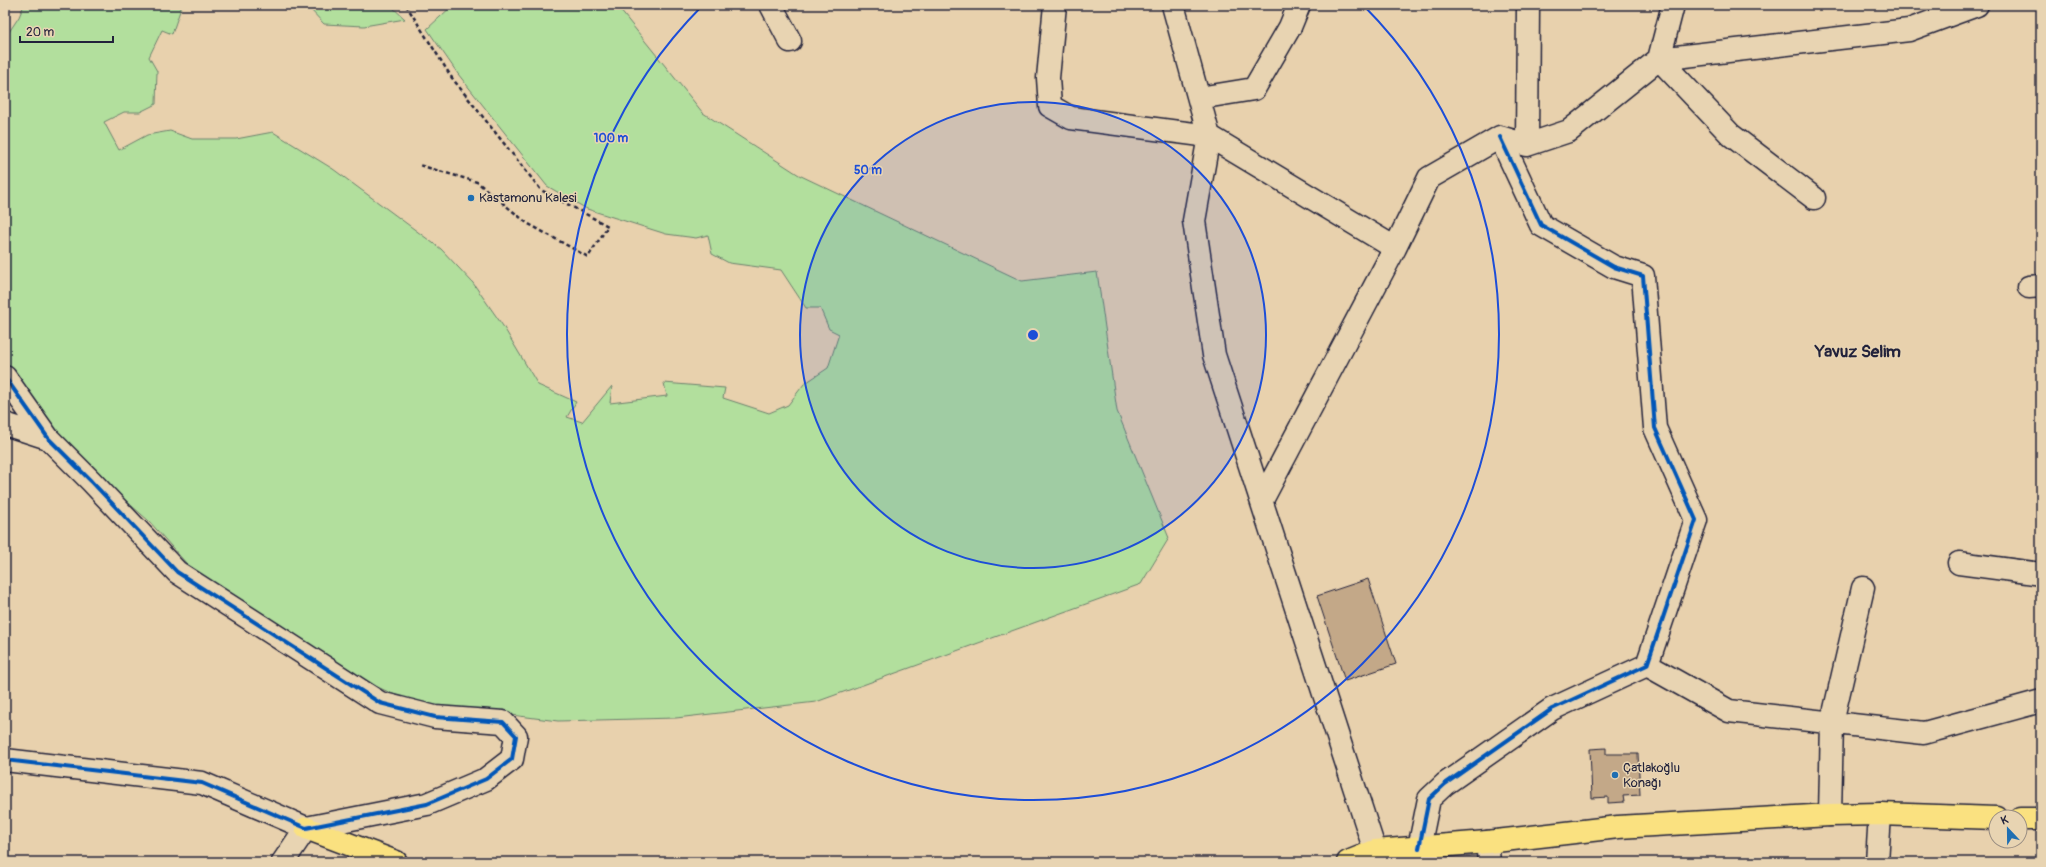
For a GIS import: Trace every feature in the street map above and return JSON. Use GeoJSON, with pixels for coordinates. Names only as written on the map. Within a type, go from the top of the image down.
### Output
{"type":"FeatureCollection","features":[{"type":"Feature","properties":{"kind":"main road"},"geometry":{"type":"LineString","coordinates":[[1348,862],[1375,851],[1418,848],[1488,852],[1618,827],[1880,814],[1988,818]]}},
{"type":"Feature","properties":{"kind":"main road"},"geometry":{"type":"LineString","coordinates":[[2028,819],[2041,819]]}},
{"type":"Feature","properties":{"kind":"main road"},"geometry":{"type":"LineString","coordinates":[[306,828],[396,862]]}},
{"type":"Feature","properties":{"kind":"street"},"geometry":{"type":"LineString","coordinates":[[771,5],[790,41]]}},
{"type":"Feature","properties":{"kind":"street"},"geometry":{"type":"LineString","coordinates":[[1055,5],[1048,78],[1050,106],[1071,118],[1209,136],[1395,248]]}},
{"type":"Feature","properties":{"kind":"street"},"geometry":{"type":"LineString","coordinates":[[1173,5],[1209,136],[1194,221],[1214,354],[1375,851]]}},
{"type":"Feature","properties":{"kind":"street"},"geometry":{"type":"LineString","coordinates":[[1199,98],[1254,89],[1290,28],[1299,5]]}},
{"type":"Feature","properties":{"kind":"street"},"geometry":{"type":"LineString","coordinates":[[1527,145],[1528,5]]}},
{"type":"Feature","properties":{"kind":"street"},"geometry":{"type":"LineString","coordinates":[[1659,59],[1673,5]]}},
{"type":"Feature","properties":{"kind":"street"},"geometry":{"type":"LineString","coordinates":[[1262,500],[1395,248],[1428,178],[1500,137],[1527,145],[1568,131],[1659,59],[1909,30],[1977,5]]}},
{"type":"Feature","properties":{"kind":"street"},"geometry":{"type":"LineString","coordinates":[[1659,59],[1730,135],[1814,198]]}},
{"type":"Feature","properties":{"kind":"street"},"geometry":{"type":"LineString","coordinates":[[1418,848],[1429,799],[1445,784],[1552,709],[1647,665],[1696,520],[1655,428],[1643,276],[1614,267],[1541,225],[1500,137]]}},
{"type":"Feature","properties":{"kind":"street"},"geometry":{"type":"LineString","coordinates":[[5,377],[48,438],[92,481],[177,572],[380,703],[435,717],[503,722],[516,736],[512,759],[486,779],[427,804],[306,828],[202,783],[5,760]]}},
{"type":"Feature","properties":{"kind":"street"},"geometry":{"type":"LineString","coordinates":[[5,424],[48,438]]}},
{"type":"Feature","properties":{"kind":"street"},"geometry":{"type":"LineString","coordinates":[[1959,563],[2041,574]]}},
{"type":"Feature","properties":{"kind":"street"},"geometry":{"type":"LineString","coordinates":[[1830,816],[1832,722],[1863,588]]}},
{"type":"Feature","properties":{"kind":"street"},"geometry":{"type":"LineString","coordinates":[[1647,665],[1729,711],[1924,733],[2041,700]]}},
{"type":"Feature","properties":{"kind":"street"},"geometry":{"type":"LineString","coordinates":[[1877,862],[1880,814]]}},
{"type":"Feature","properties":{"kind":"street"},"geometry":{"type":"LineString","coordinates":[[283,862],[306,828]]}},
{"type":"Feature","properties":{"kind":"path"},"geometry":{"type":"LineString","coordinates":[[406,5],[452,78],[541,190],[608,226],[588,257],[527,223],[477,182],[419,165]]}},
{"type":"Feature","properties":{"kind":"green space"},"geometry":{"type":"Polygon","coordinates":[[[24,5],[182,5],[172,34],[162,30],[149,57],[157,71],[156,104],[140,112],[124,112],[104,122],[119,150],[147,135],[170,131],[192,139],[236,139],[273,132],[333,169],[441,249],[473,283],[503,326],[538,385],[576,402],[567,417],[582,422],[612,386],[610,403],[667,396],[664,383],[725,388],[723,398],[769,413],[788,405],[804,384],[828,368],[839,334],[829,329],[820,308],[806,308],[781,270],[729,263],[712,254],[708,235],[696,238],[666,234],[587,209],[547,186],[458,74],[427,29],[453,5],[616,5],[703,113],[799,175],[1022,281],[1097,272],[1117,411],[1169,538],[1141,584],[816,702],[676,718],[558,721],[411,702],[286,646],[216,597],[149,521],[76,457],[19,390],[5,365],[5,38],[19,17],[24,5]]]}},
{"type":"Feature","properties":{"kind":"green space"},"geometry":{"type":"Polygon","coordinates":[[[276,5],[390,5],[405,19],[364,26],[324,24],[310,9],[276,5]]]}},
{"type":"Feature","properties":{"kind":"building"},"geometry":{"type":"Polygon","coordinates":[[[1368,579],[1396,664],[1345,681],[1317,596],[1368,579]]]}},
{"type":"Feature","properties":{"kind":"building","name":"Çatlakoğlu Konağı"},"geometry":{"type":"Polygon","coordinates":[[[1606,748],[1606,754],[1638,754],[1640,795],[1623,796],[1624,802],[1608,803],[1608,797],[1592,798],[1590,749],[1606,748]]]}},
{"type":"Feature","properties":{"kind":"cycle path"},"geometry":{"type":"LineString","coordinates":[[1419,848],[1429,799],[1445,784],[1552,709],[1647,665],[1696,520],[1655,428],[1643,276],[1614,267],[1541,225],[1500,137]]}},
{"type":"Feature","properties":{"kind":"cycle path"},"geometry":{"type":"LineString","coordinates":[[5,377],[48,438],[177,572],[380,703],[435,717],[503,722],[516,736],[512,759],[486,779],[427,804],[306,828],[202,783],[5,760]]}},
{"type":"Feature","properties":{"kind":"place","name":"Kastamonu Kalesi"},"geometry":{"type":"Point","coordinates":[471,198]}},
{"type":"Feature","properties":{"kind":"place","name":"Çatlakoğlu Konağı"},"geometry":{"type":"Point","coordinates":[1615,775]}},
{"type":"Feature","properties":{"kind":"district","name":"Yavuz Selim"},"geometry":{"type":"Point","coordinates":[1858,351]}}]}
